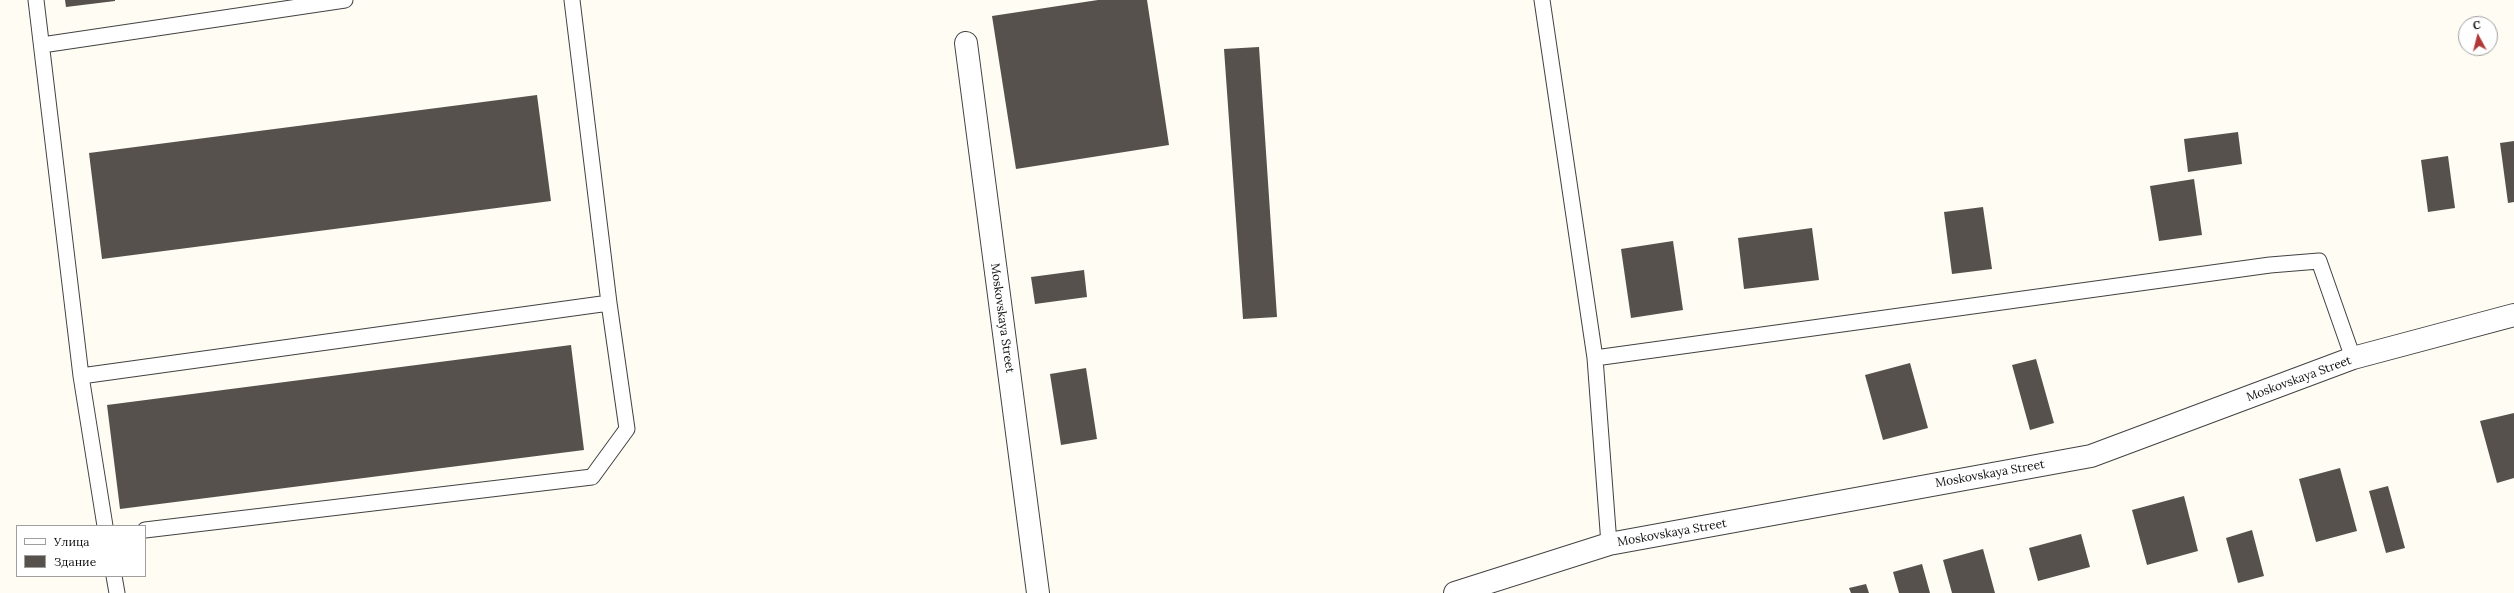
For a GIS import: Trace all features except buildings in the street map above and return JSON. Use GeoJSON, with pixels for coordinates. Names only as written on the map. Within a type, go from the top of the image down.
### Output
{"type":"FeatureCollection","features":[{"type":"Feature","properties":{"kind":"street","name":"Moskovskaya Street"},"geometry":{"type":"LineString","coordinates":[[966,43],[1038,593]]}},
{"type":"Feature","properties":{"kind":"street","name":"Moskovskaya Street"},"geometry":{"type":"LineString","coordinates":[[1455,593],[1609,544],[2091,456],[2353,358],[2514,314]]}},
{"type":"Feature","properties":{"kind":"lane"},"geometry":{"type":"LineString","coordinates":[[36,0],[81,376],[105,525]]}},
{"type":"Feature","properties":{"kind":"lane"},"geometry":{"type":"LineString","coordinates":[[42,45],[345,0]]}},
{"type":"Feature","properties":{"kind":"lane"},"geometry":{"type":"LineString","coordinates":[[146,530],[592,477],[627,430],[609,303],[572,0]]}},
{"type":"Feature","properties":{"kind":"lane"},"geometry":{"type":"LineString","coordinates":[[1542,0],[1595,358],[1609,544]]}},
{"type":"Feature","properties":{"kind":"lane"},"geometry":{"type":"LineString","coordinates":[[1595,358],[2270,266],[2319,261],[2353,358]]}},
{"type":"Feature","properties":{"kind":"lane"},"geometry":{"type":"LineString","coordinates":[[81,376],[609,303]]}},
{"type":"Feature","properties":{"kind":"lane"},"geometry":{"type":"LineString","coordinates":[[114,577],[117,593]]}}]}
